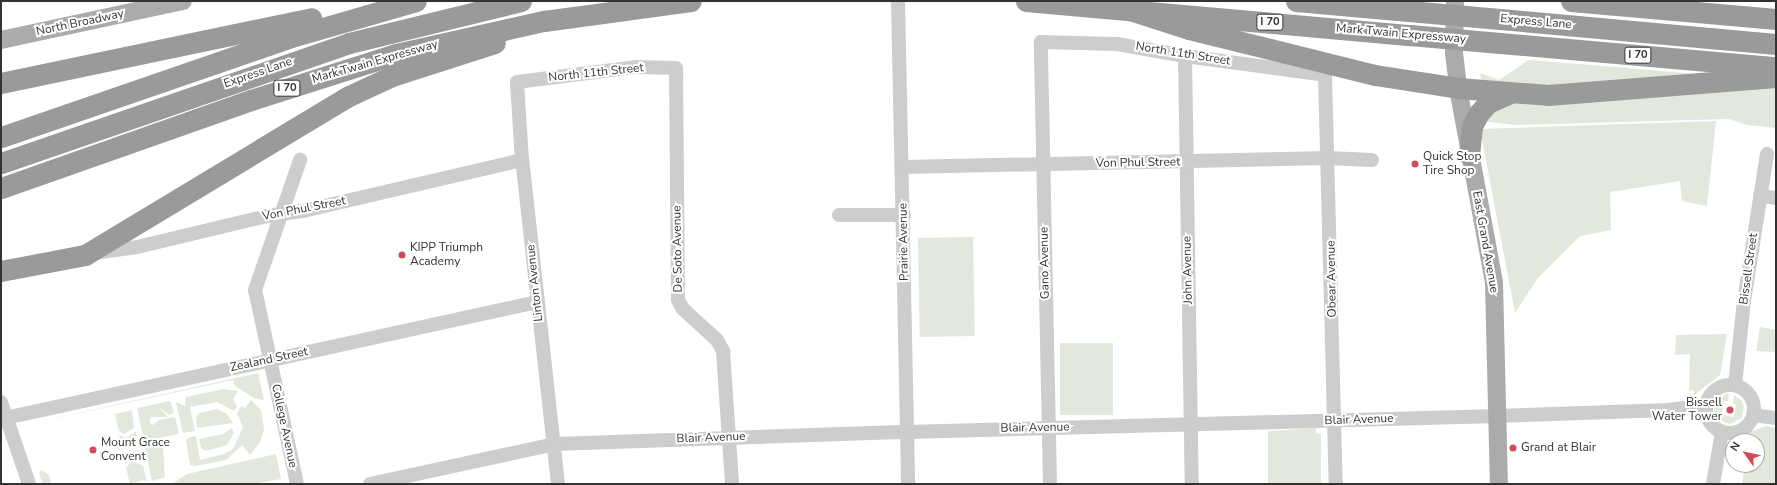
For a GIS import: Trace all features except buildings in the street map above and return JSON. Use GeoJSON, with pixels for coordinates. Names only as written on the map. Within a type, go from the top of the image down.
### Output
{"type":"FeatureCollection","features":[{"type":"Feature","properties":{"kind":"highway"},"geometry":{"type":"LineString","coordinates":[[1,137],[288,38],[382,9],[416,1]]}},
{"type":"Feature","properties":{"kind":"highway","name":"Express Lane"},"geometry":{"type":"LineString","coordinates":[[1,163],[348,43],[521,1]]}},
{"type":"Feature","properties":{"kind":"highway","name":"Mark Twain Expressway"},"geometry":{"type":"LineString","coordinates":[[1,188],[360,65],[469,36],[581,15],[691,1]]}},
{"type":"Feature","properties":{"kind":"highway","name":"Mark Twain Expressway"},"geometry":{"type":"LineString","coordinates":[[1026,1],[1776,67]]}},
{"type":"Feature","properties":{"kind":"highway","name":"Express Lane"},"geometry":{"type":"LineString","coordinates":[[1296,1],[1776,44]]}},
{"type":"Feature","properties":{"kind":"highway"},"geometry":{"type":"LineString","coordinates":[[1571,1],[1776,19]]}},
{"type":"Feature","properties":{"kind":"highway"},"geometry":{"type":"LineString","coordinates":[[1,83],[21,77],[302,19],[382,9]]}},
{"type":"Feature","properties":{"kind":"highway"},"geometry":{"type":"LineString","coordinates":[[1130,10],[1188,29],[1375,75],[1458,88],[1510,93],[1564,94],[1648,85],[1776,77]]}},
{"type":"Feature","properties":{"kind":"highway"},"geometry":{"type":"LineString","coordinates":[[1,271],[85,255],[349,96],[392,76],[581,15]]}},
{"type":"Feature","properties":{"kind":"highway"},"geometry":{"type":"LineString","coordinates":[[1,69],[21,77]]}},
{"type":"Feature","properties":{"kind":"highway"},"geometry":{"type":"LineString","coordinates":[[1469,155],[1472,126],[1478,113],[1488,103],[1510,93]]}},
{"type":"Feature","properties":{"kind":"main road","name":"North Broadway"},"geometry":{"type":"LineString","coordinates":[[1,40],[183,1]]}},
{"type":"Feature","properties":{"kind":"main road","name":"East Grand Avenue"},"geometry":{"type":"LineString","coordinates":[[1455,1],[1454,53],[1458,88],[1469,155],[1494,283],[1500,484]]}},
{"type":"Feature","properties":{"kind":"street","name":"Prairie Avenue"},"geometry":{"type":"LineString","coordinates":[[898,1],[904,215],[908,484]]}},
{"type":"Feature","properties":{"kind":"street","name":"North 11th Street"},"geometry":{"type":"LineString","coordinates":[[1042,42],[1117,44],[1185,56],[1325,75]]}},
{"type":"Feature","properties":{"kind":"street","name":"Gano Avenue"},"geometry":{"type":"LineString","coordinates":[[1042,42],[1042,165],[1050,484]]}},
{"type":"Feature","properties":{"kind":"street","name":"John Avenue"},"geometry":{"type":"LineString","coordinates":[[1185,56],[1192,484]]}},
{"type":"Feature","properties":{"kind":"street","name":"North 11th Street"},"geometry":{"type":"LineString","coordinates":[[516,82],[635,67],[676,68]]}},
{"type":"Feature","properties":{"kind":"street","name":"De Soto Avenue"},"geometry":{"type":"LineString","coordinates":[[676,68],[678,300],[683,309],[718,340],[723,351],[732,484]]}},
{"type":"Feature","properties":{"kind":"street","name":"Obear Avenue"},"geometry":{"type":"LineString","coordinates":[[1325,75],[1336,484]]}},
{"type":"Feature","properties":{"kind":"street","name":"Linton Avenue"},"geometry":{"type":"LineString","coordinates":[[516,82],[522,160],[537,302],[555,444],[558,484]]}},
{"type":"Feature","properties":{"kind":"street","name":"Bissell Street"},"geometry":{"type":"LineString","coordinates":[[1735,385],[1760,195],[1768,154]]}},
{"type":"Feature","properties":{"kind":"street","name":"Von Phul Street"},"geometry":{"type":"LineString","coordinates":[[903,167],[1186,163],[1328,158],[1372,160]]}},
{"type":"Feature","properties":{"kind":"street","name":"College Avenue"},"geometry":{"type":"LineString","coordinates":[[297,484],[255,290],[300,160]]}},
{"type":"Feature","properties":{"kind":"street","name":"Von Phul Street"},"geometry":{"type":"LineString","coordinates":[[85,255],[137,247],[522,160]]}},
{"type":"Feature","properties":{"kind":"street"},"geometry":{"type":"LineString","coordinates":[[1760,195],[1776,198]]}},
{"type":"Feature","properties":{"kind":"street"},"geometry":{"type":"LineString","coordinates":[[839,215],[904,215]]}},
{"type":"Feature","properties":{"kind":"street","name":"Zealand Street"},"geometry":{"type":"LineString","coordinates":[[4,418],[537,302]]}},
{"type":"Feature","properties":{"kind":"street"},"geometry":{"type":"LineString","coordinates":[[1735,385],[1751,395],[1754,415],[1742,431],[1722,432],[1709,423],[1704,406],[1718,388],[1735,385]]}},
{"type":"Feature","properties":{"kind":"street"},"geometry":{"type":"LineString","coordinates":[[1,402],[4,418],[28,484]]}},
{"type":"Feature","properties":{"kind":"street","name":"Blair Avenue"},"geometry":{"type":"LineString","coordinates":[[370,484],[555,444],[907,432],[1498,416],[1670,410],[1704,406]]}},
{"type":"Feature","properties":{"kind":"street"},"geometry":{"type":"LineString","coordinates":[[1754,415],[1776,418]]}},
{"type":"Feature","properties":{"kind":"street"},"geometry":{"type":"LineString","coordinates":[[1713,484],[1722,432]]}},
{"type":"Feature","properties":{"kind":"shaded area"},"geometry":{"type":"Polygon","coordinates":[[[1529,60],[1718,76],[1561,88],[1481,80],[1480,73],[1499,80],[1529,60]]]}},
{"type":"Feature","properties":{"kind":"shaded area"},"geometry":{"type":"Polygon","coordinates":[[[1776,86],[1776,128],[1747,125],[1729,119],[1514,125],[1481,121],[1512,99],[1776,86]]]}},
{"type":"Feature","properties":{"kind":"shaded area"},"geometry":{"type":"Polygon","coordinates":[[[1716,121],[1707,206],[1682,201],[1680,181],[1610,192],[1611,230],[1580,236],[1538,278],[1515,313],[1480,129],[1716,121]]]}},
{"type":"Feature","properties":{"kind":"shaded area"},"geometry":{"type":"Polygon","coordinates":[[[973,237],[975,336],[920,337],[918,238],[973,237]]]}},
{"type":"Feature","properties":{"kind":"shaded area"},"geometry":{"type":"Polygon","coordinates":[[[1760,327],[1776,330],[1776,352],[1756,351],[1760,327]]]}},
{"type":"Feature","properties":{"kind":"shaded area"},"geometry":{"type":"Polygon","coordinates":[[[1727,334],[1720,375],[1693,396],[1694,390],[1689,391],[1690,354],[1675,355],[1676,335],[1727,334]]]}},
{"type":"Feature","properties":{"kind":"shaded area"},"geometry":{"type":"Polygon","coordinates":[[[1060,343],[1113,343],[1113,415],[1060,415],[1060,343]]]}},
{"type":"Feature","properties":{"kind":"shaded area"},"geometry":{"type":"Polygon","coordinates":[[[258,373],[264,400],[254,398],[234,385],[233,380],[24,425],[258,373]]]}},
{"type":"Feature","properties":{"kind":"shaded area"},"geometry":{"type":"Polygon","coordinates":[[[223,389],[238,391],[233,399],[237,407],[234,411],[217,402],[190,407],[195,431],[183,433],[176,402],[185,406],[186,397],[223,389]]]}},
{"type":"Feature","properties":{"kind":"shaded area"},"geometry":{"type":"Polygon","coordinates":[[[1726,394],[1729,394],[1728,401],[1723,401],[1722,415],[1734,417],[1736,405],[1733,404],[1734,395],[1742,401],[1744,407],[1742,418],[1730,424],[1719,420],[1714,412],[1715,403],[1726,394]]]}},
{"type":"Feature","properties":{"kind":"shaded area"},"geometry":{"type":"Polygon","coordinates":[[[251,400],[261,410],[264,430],[260,442],[250,455],[242,445],[226,460],[195,466],[190,465],[186,441],[188,438],[196,436],[200,460],[224,454],[233,449],[243,427],[237,413],[241,406],[245,408],[251,400]]]}},
{"type":"Feature","properties":{"kind":"shaded area"},"geometry":{"type":"Polygon","coordinates":[[[170,401],[174,413],[169,415],[160,408],[168,417],[151,417],[150,423],[153,425],[159,420],[175,417],[179,434],[144,441],[137,408],[170,401]]]}},
{"type":"Feature","properties":{"kind":"shaded area"},"geometry":{"type":"Polygon","coordinates":[[[217,409],[227,414],[233,423],[197,428],[196,418],[199,413],[217,409]]]}},
{"type":"Feature","properties":{"kind":"shaded area"},"geometry":{"type":"Polygon","coordinates":[[[132,410],[134,428],[124,434],[119,431],[115,414],[132,410]]]}},
{"type":"Feature","properties":{"kind":"shaded area"},"geometry":{"type":"Polygon","coordinates":[[[1766,426],[1776,428],[1776,484],[1742,484],[1744,473],[1765,473],[1765,433],[1750,432],[1766,426]]]}},
{"type":"Feature","properties":{"kind":"shaded area"},"geometry":{"type":"Polygon","coordinates":[[[232,428],[234,433],[227,445],[206,451],[201,448],[199,439],[223,434],[232,428]]]}},
{"type":"Feature","properties":{"kind":"shaded area"},"geometry":{"type":"Polygon","coordinates":[[[1316,428],[1316,433],[1321,434],[1321,484],[1268,484],[1268,431],[1316,428]]]}},
{"type":"Feature","properties":{"kind":"shaded area"},"geometry":{"type":"Polygon","coordinates":[[[136,431],[137,443],[129,440],[122,446],[119,435],[126,438],[136,431]]]}},
{"type":"Feature","properties":{"kind":"shaded area"},"geometry":{"type":"Polygon","coordinates":[[[163,446],[165,477],[152,481],[145,448],[163,446]]]}},
{"type":"Feature","properties":{"kind":"shaded area"},"geometry":{"type":"Polygon","coordinates":[[[139,450],[143,461],[131,459],[125,465],[124,453],[132,456],[139,450]]]}},
{"type":"Feature","properties":{"kind":"shaded area"},"geometry":{"type":"Polygon","coordinates":[[[276,454],[281,479],[254,484],[172,484],[187,474],[276,454]]]}},
{"type":"Feature","properties":{"kind":"shaded area"},"geometry":{"type":"Polygon","coordinates":[[[132,461],[143,466],[147,482],[144,480],[130,484],[126,468],[132,461]]]}},
{"type":"Feature","properties":{"kind":"shaded area"},"geometry":{"type":"Polygon","coordinates":[[[41,470],[49,475],[51,484],[43,484],[39,473],[41,470]]]}},
{"type":"Feature","properties":{"kind":"place","name":"Quick Stop Tire Shop"},"geometry":{"type":"Point","coordinates":[1415,164]}},
{"type":"Feature","properties":{"kind":"place","name":"KIPP Triumph Academy"},"geometry":{"type":"Point","coordinates":[402,255]}},
{"type":"Feature","properties":{"kind":"place","name":"Bissell Water Tower"},"geometry":{"type":"Point","coordinates":[1730,410]}},
{"type":"Feature","properties":{"kind":"place","name":"Grand at Blair"},"geometry":{"type":"Point","coordinates":[1513,448]}},
{"type":"Feature","properties":{"kind":"place","name":"Mount Grace Convent"},"geometry":{"type":"Point","coordinates":[93,450]}}]}
